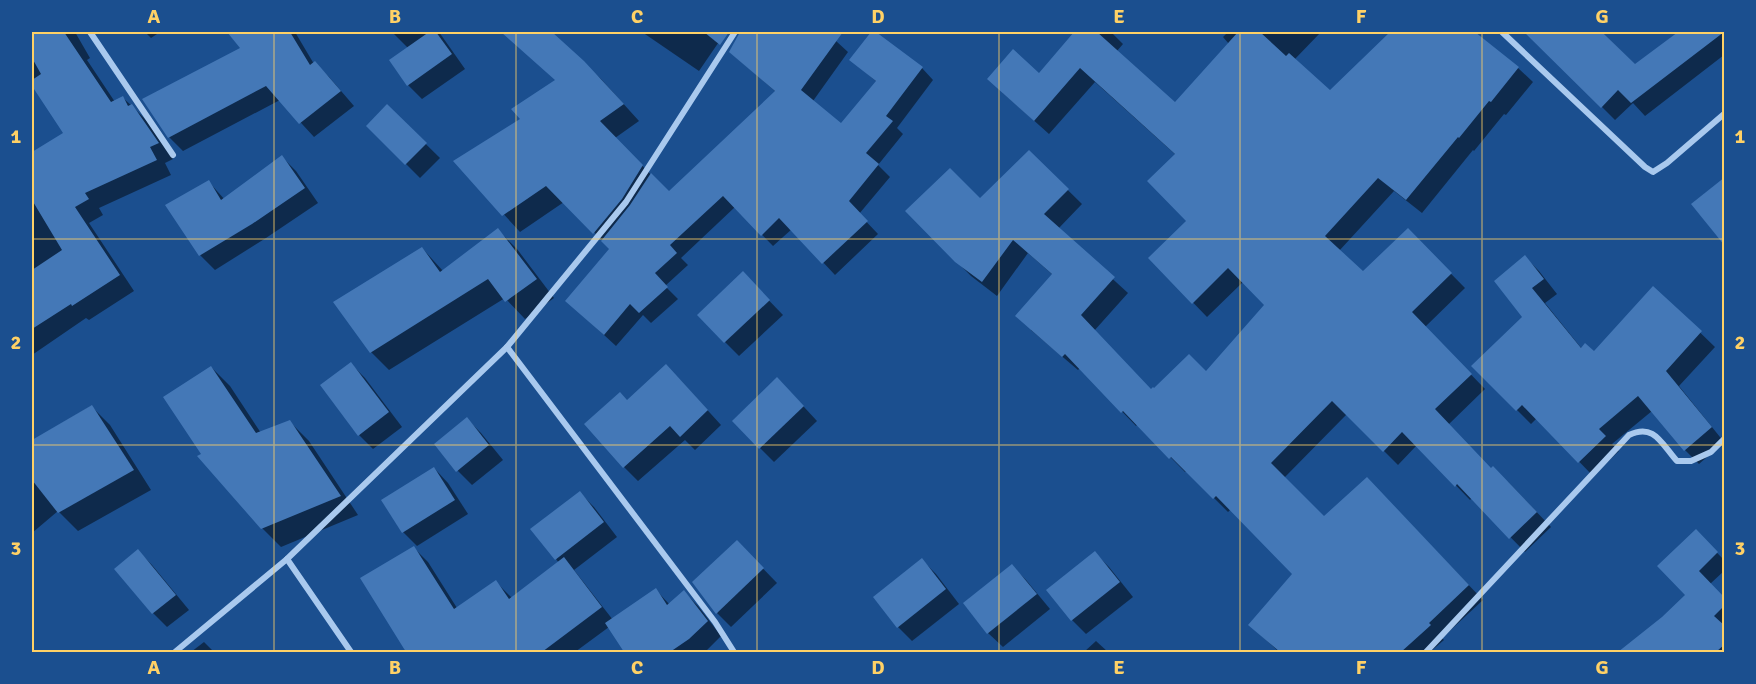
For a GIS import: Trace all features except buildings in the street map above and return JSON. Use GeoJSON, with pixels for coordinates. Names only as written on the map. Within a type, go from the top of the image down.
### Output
{"type":"FeatureCollection","features":[{"type":"Feature","properties":{"kind":"street"},"geometry":{"type":"LineString","coordinates":[[90,32],[173,155]]}},
{"type":"Feature","properties":{"kind":"street"},"geometry":{"type":"LineString","coordinates":[[175,652],[287,560],[507,347],[626,202],[735,32]]}},
{"type":"Feature","properties":{"kind":"street"},"geometry":{"type":"LineString","coordinates":[[1502,32],[1653,172],[1725,114]]}},
{"type":"Feature","properties":{"kind":"street"},"geometry":{"type":"LineString","coordinates":[[507,347],[715,622],[734,652]]}},
{"type":"Feature","properties":{"kind":"street"},"geometry":{"type":"LineString","coordinates":[[1426,652],[1629,435],[1640,430],[1652,432],[1677,461],[1691,461],[1711,452],[1725,439]]}},
{"type":"Feature","properties":{"kind":"street"},"geometry":{"type":"LineString","coordinates":[[287,560],[351,652]]}}]}
